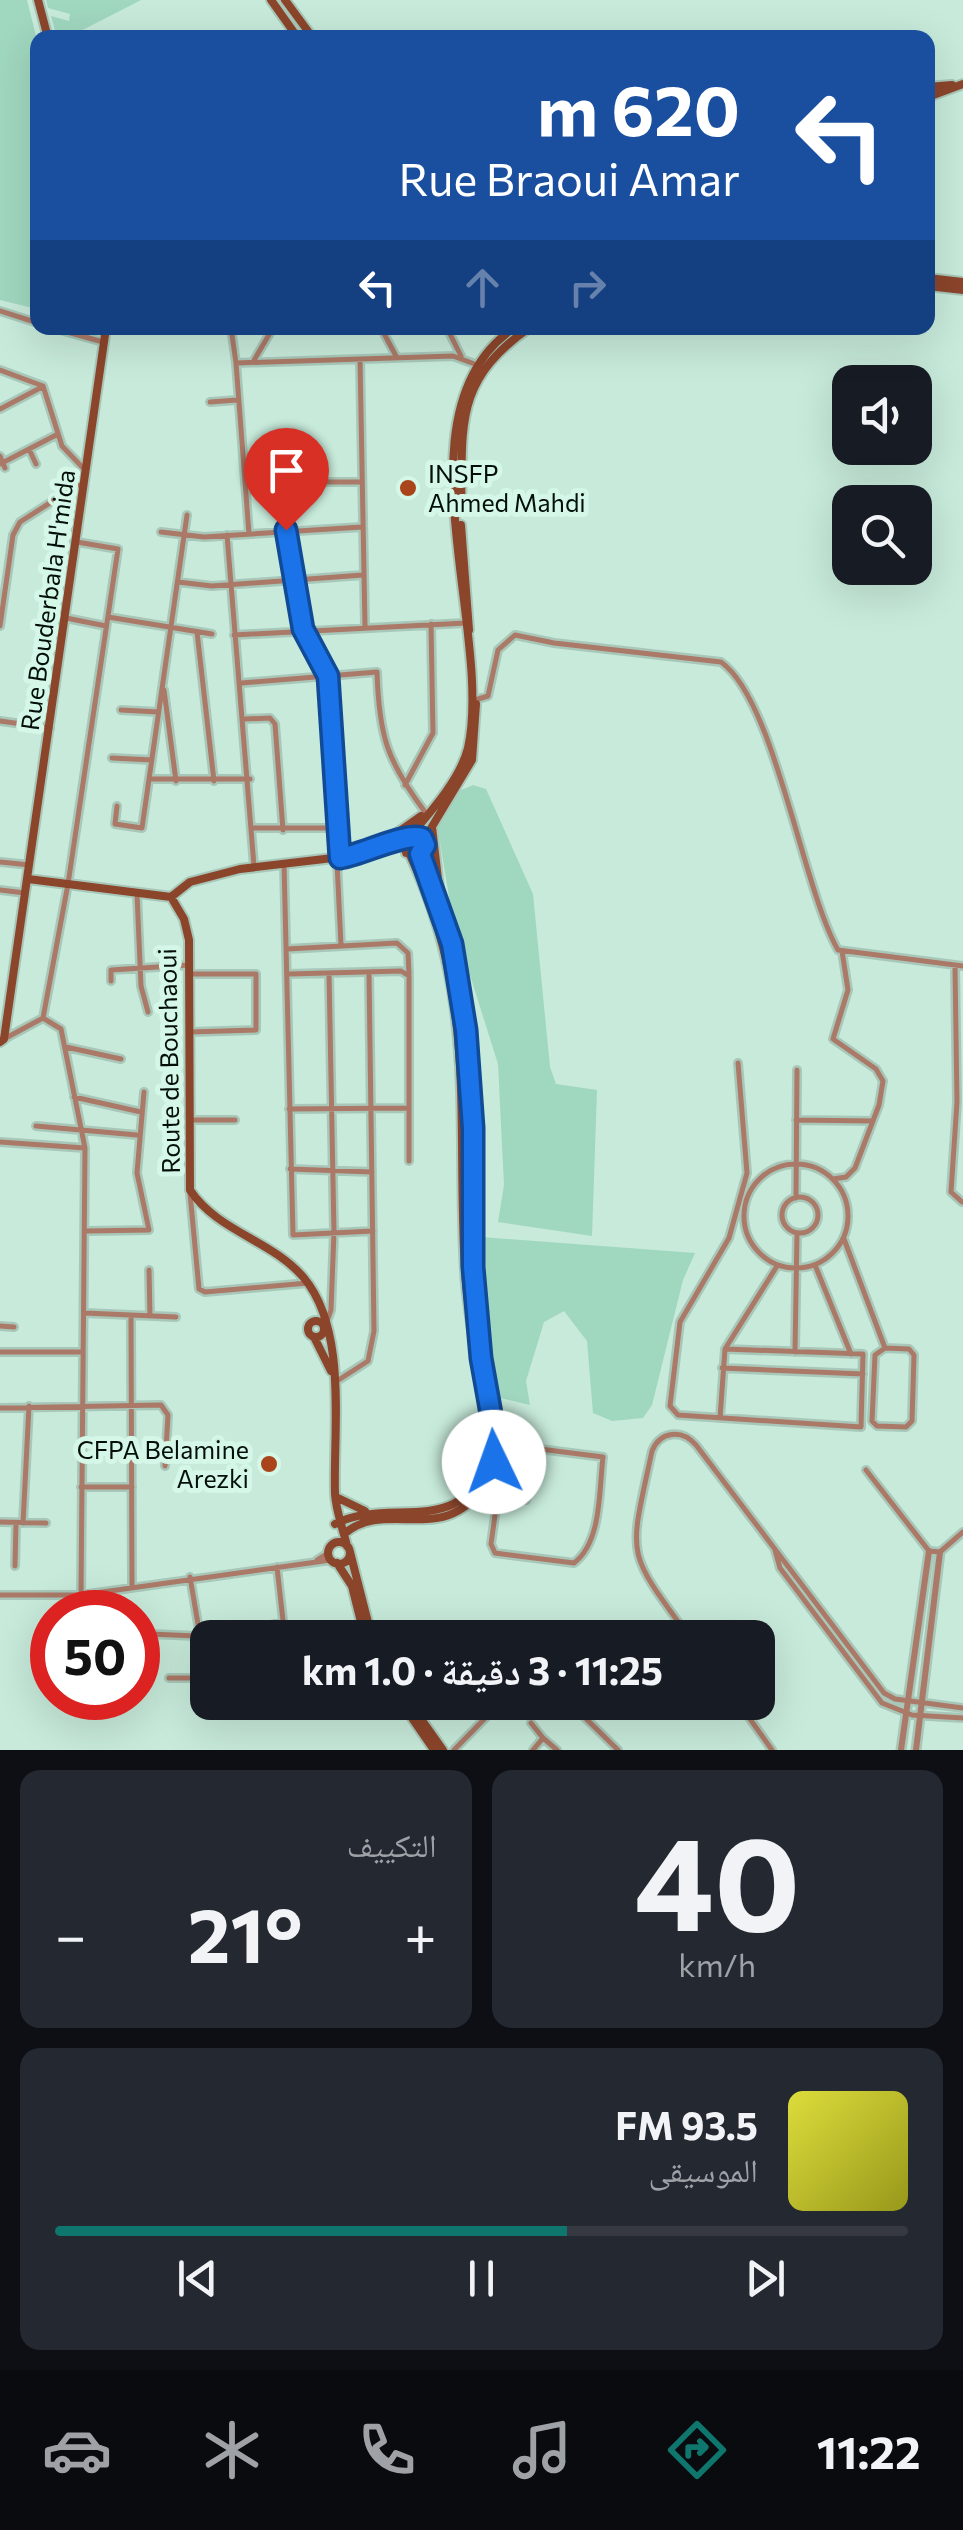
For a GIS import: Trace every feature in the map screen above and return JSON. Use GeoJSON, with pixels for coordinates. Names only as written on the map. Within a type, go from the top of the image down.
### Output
{"type":"FeatureCollection","features":[{"type":"Feature","properties":{"kind":"main road"},"geometry":{"type":"LineString","coordinates":[[38,0],[46,30]]}},
{"type":"Feature","properties":{"kind":"main road"},"geometry":{"type":"LineString","coordinates":[[271,0],[292,30]]}},
{"type":"Feature","properties":{"kind":"main road"},"geometry":{"type":"LineString","coordinates":[[285,0],[307,30]]}},
{"type":"Feature","properties":{"kind":"main road"},"geometry":{"type":"LineString","coordinates":[[935,86],[960,85]]}},
{"type":"Feature","properties":{"kind":"main road"},"geometry":{"type":"LineString","coordinates":[[935,94],[960,85]]}},
{"type":"Feature","properties":{"kind":"main road"},"geometry":{"type":"LineString","coordinates":[[935,279],[963,282]]}},
{"type":"Feature","properties":{"kind":"main road"},"geometry":{"type":"LineString","coordinates":[[935,287],[963,290]]}},
{"type":"Feature","properties":{"kind":"main road","name":"Rue Bouderbala H'mida"},"geometry":{"type":"LineString","coordinates":[[2,1041],[106,335]]}},
{"type":"Feature","properties":{"kind":"main road"},"geometry":{"type":"LineString","coordinates":[[414,855],[472,760],[474,701],[456,546],[457,430],[479,365],[507,335]]}},
{"type":"Feature","properties":{"kind":"main road"},"geometry":{"type":"LineString","coordinates":[[479,365],[519,335]]}},
{"type":"Feature","properties":{"kind":"main road"},"geometry":{"type":"LineString","coordinates":[[444,916],[414,855],[404,846],[460,770],[467,752],[474,701]]}},
{"type":"Feature","properties":{"kind":"main road"},"geometry":{"type":"LineString","coordinates":[[382,847],[436,801]]}},
{"type":"Feature","properties":{"kind":"main road"},"geometry":{"type":"LineString","coordinates":[[344,1534],[370,1520],[414,1523],[444,1518],[472,1498],[488,1477],[495,1436],[481,1358],[473,1267],[470,1068],[432,822]]}},
{"type":"Feature","properties":{"kind":"main road"},"geometry":{"type":"LineString","coordinates":[[28,878],[171,896],[190,882],[254,867],[340,858],[410,836],[424,840]]}},
{"type":"Feature","properties":{"kind":"main road"},"geometry":{"type":"LineString","coordinates":[[382,847],[414,855]]}},
{"type":"Feature","properties":{"kind":"main road"},"geometry":{"type":"LineString","coordinates":[[335,1495],[345,1505],[369,1512],[415,1516],[452,1506],[478,1478],[486,1452],[464,1268],[464,1099],[456,1006],[445,950],[414,855]]}},
{"type":"Feature","properties":{"kind":"main road","name":"Route de Bouchaoui"},"geometry":{"type":"LineString","coordinates":[[171,896],[184,918],[189,969],[190,1190],[211,1215],[292,1267],[309,1286]]}},
{"type":"Feature","properties":{"kind":"main road"},"geometry":{"type":"LineString","coordinates":[[309,1286],[309,1326],[328,1359],[335,1385]]}},
{"type":"Feature","properties":{"kind":"main road"},"geometry":{"type":"LineString","coordinates":[[309,1286],[324,1326],[335,1385],[338,1523],[332,1556],[352,1586],[363,1620]]}},
{"type":"Feature","properties":{"kind":"main road"},"geometry":{"type":"LineString","coordinates":[[309,1326],[316,1321],[324,1326]]}},
{"type":"Feature","properties":{"kind":"main road"},"geometry":{"type":"LineString","coordinates":[[314,1337],[322,1335],[324,1326]]}},
{"type":"Feature","properties":{"kind":"main road"},"geometry":{"type":"LineString","coordinates":[[338,1523],[369,1512]]}},
{"type":"Feature","properties":{"kind":"main road"},"geometry":{"type":"LineString","coordinates":[[338,1523],[365,1620]]}},
{"type":"Feature","properties":{"kind":"main road"},"geometry":{"type":"LineString","coordinates":[[332,1556],[341,1542],[348,1549]]}},
{"type":"Feature","properties":{"kind":"main road"},"geometry":{"type":"LineString","coordinates":[[332,1556],[344,1562],[348,1549]]}},
{"type":"Feature","properties":{"kind":"main road"},"geometry":{"type":"LineString","coordinates":[[413,1720],[434,1750]]}},
{"type":"Feature","properties":{"kind":"main road"},"geometry":{"type":"LineString","coordinates":[[422,1720],[443,1750]]}},
{"type":"Feature","properties":{"kind":"street"},"geometry":{"type":"LineString","coordinates":[[0,312],[30,321]]}},
{"type":"Feature","properties":{"kind":"street"},"geometry":{"type":"LineString","coordinates":[[77,335],[107,344]]}},
{"type":"Feature","properties":{"kind":"street"},"geometry":{"type":"LineString","coordinates":[[232,335],[249,534]]}},
{"type":"Feature","properties":{"kind":"street"},"geometry":{"type":"LineString","coordinates":[[253,362],[269,335]]}},
{"type":"Feature","properties":{"kind":"street"},"geometry":{"type":"LineString","coordinates":[[384,335],[396,357]]}},
{"type":"Feature","properties":{"kind":"street"},"geometry":{"type":"LineString","coordinates":[[450,335],[462,358]]}},
{"type":"Feature","properties":{"kind":"street"},"geometry":{"type":"LineString","coordinates":[[236,363],[396,357],[462,358],[479,365]]}},
{"type":"Feature","properties":{"kind":"street"},"geometry":{"type":"LineString","coordinates":[[360,358],[365,626]]}},
{"type":"Feature","properties":{"kind":"street"},"geometry":{"type":"LineString","coordinates":[[0,370],[43,386]]}},
{"type":"Feature","properties":{"kind":"street"},"geometry":{"type":"LineString","coordinates":[[0,408],[43,386]]}},
{"type":"Feature","properties":{"kind":"street"},"geometry":{"type":"LineString","coordinates":[[0,626],[4,572],[20,522],[84,480],[62,446],[43,386]]}},
{"type":"Feature","properties":{"kind":"street"},"geometry":{"type":"LineString","coordinates":[[210,402],[238,400]]}},
{"type":"Feature","properties":{"kind":"street"},"geometry":{"type":"LineString","coordinates":[[2,463],[58,434]]}},
{"type":"Feature","properties":{"kind":"street"},"geometry":{"type":"LineString","coordinates":[[28,448],[36,464]]}},
{"type":"Feature","properties":{"kind":"street"},"geometry":{"type":"LineString","coordinates":[[277,481],[303,629],[328,676],[342,944]]}},
{"type":"Feature","properties":{"kind":"street"},"geometry":{"type":"LineString","coordinates":[[245,482],[360,482]]}},
{"type":"Feature","properties":{"kind":"street"},"geometry":{"type":"LineString","coordinates":[[118,806],[115,824],[142,828],[188,515]]}},
{"type":"Feature","properties":{"kind":"street"},"geometry":{"type":"LineString","coordinates":[[162,532],[227,535],[362,527]]}},
{"type":"Feature","properties":{"kind":"street"},"geometry":{"type":"LineString","coordinates":[[227,535],[228,586],[250,779],[254,867]]}},
{"type":"Feature","properties":{"kind":"street"},"geometry":{"type":"LineString","coordinates":[[43,1018],[68,884],[118,549],[77,542]]}},
{"type":"Feature","properties":{"kind":"street"},"geometry":{"type":"LineString","coordinates":[[178,582],[228,586],[364,575]]}},
{"type":"Feature","properties":{"kind":"street"},"geometry":{"type":"LineString","coordinates":[[108,617],[212,634]]}},
{"type":"Feature","properties":{"kind":"street"},"geometry":{"type":"LineString","coordinates":[[66,618],[106,626]]}},
{"type":"Feature","properties":{"kind":"street"},"geometry":{"type":"LineString","coordinates":[[234,634],[466,623]]}},
{"type":"Feature","properties":{"kind":"street"},"geometry":{"type":"LineString","coordinates":[[405,785],[433,733],[431,624]]}},
{"type":"Feature","properties":{"kind":"street"},"geometry":{"type":"LineString","coordinates":[[197,632],[214,781]]}},
{"type":"Feature","properties":{"kind":"street"},"geometry":{"type":"LineString","coordinates":[[474,701],[488,696],[498,650],[515,634],[728,666],[762,730],[834,945],[842,950],[959,966],[958,1102],[952,1192],[962,1202]]}},
{"type":"Feature","properties":{"kind":"street"},"geometry":{"type":"LineString","coordinates":[[242,683],[377,672],[382,741],[405,785],[425,812]]}},
{"type":"Feature","properties":{"kind":"street"},"geometry":{"type":"LineString","coordinates":[[164,682],[176,781]]}},
{"type":"Feature","properties":{"kind":"street"},"geometry":{"type":"LineString","coordinates":[[121,710],[159,712]]}},
{"type":"Feature","properties":{"kind":"street"},"geometry":{"type":"LineString","coordinates":[[245,719],[270,718],[275,724],[282,830]]}},
{"type":"Feature","properties":{"kind":"street"},"geometry":{"type":"LineString","coordinates":[[0,721],[50,728]]}},
{"type":"Feature","properties":{"kind":"street"},"geometry":{"type":"LineString","coordinates":[[112,758],[152,760]]}},
{"type":"Feature","properties":{"kind":"street"},"geometry":{"type":"LineString","coordinates":[[149,780],[250,779]]}},
{"type":"Feature","properties":{"kind":"street"},"geometry":{"type":"LineString","coordinates":[[252,828],[338,828]]}},
{"type":"Feature","properties":{"kind":"street"},"geometry":{"type":"LineString","coordinates":[[0,862],[30,865]]}},
{"type":"Feature","properties":{"kind":"street"},"geometry":{"type":"LineString","coordinates":[[284,862],[293,1234],[372,1231]]}},
{"type":"Feature","properties":{"kind":"street"},"geometry":{"type":"LineString","coordinates":[[0,890],[25,893]]}},
{"type":"Feature","properties":{"kind":"street"},"geometry":{"type":"LineString","coordinates":[[137,894],[148,1012]]}},
{"type":"Feature","properties":{"kind":"street"},"geometry":{"type":"LineString","coordinates":[[288,948],[401,944],[408,953],[409,1161]]}},
{"type":"Feature","properties":{"kind":"street"},"geometry":{"type":"LineString","coordinates":[[834,1179],[846,1178],[855,1168],[883,1089],[881,1075],[833,1040],[848,990],[847,962],[842,950]]}},
{"type":"Feature","properties":{"kind":"street"},"geometry":{"type":"LineString","coordinates":[[111,981],[111,970],[141,968],[256,974],[256,1030],[189,1032]]}},
{"type":"Feature","properties":{"kind":"street"},"geometry":{"type":"LineString","coordinates":[[288,974],[401,971],[409,976]]}},
{"type":"Feature","properties":{"kind":"street"},"geometry":{"type":"LineString","coordinates":[[324,1326],[331,1310],[334,1232],[329,973]]}},
{"type":"Feature","properties":{"kind":"street"},"geometry":{"type":"LineString","coordinates":[[335,1385],[341,1375],[368,1361],[372,1350],[369,973]]}},
{"type":"Feature","properties":{"kind":"street"},"geometry":{"type":"LineString","coordinates":[[2,1041],[43,1018]]}},
{"type":"Feature","properties":{"kind":"street"},"geometry":{"type":"LineString","coordinates":[[43,1018],[61,1029],[85,1148],[80,1590]]}},
{"type":"Feature","properties":{"kind":"street"},"geometry":{"type":"LineString","coordinates":[[66,1047],[122,1058]]}},
{"type":"Feature","properties":{"kind":"street"},"geometry":{"type":"LineString","coordinates":[[738,1063],[747,1173],[753,1186]]}},
{"type":"Feature","properties":{"kind":"street"},"geometry":{"type":"LineString","coordinates":[[796,1198],[797,1070]]}},
{"type":"Feature","properties":{"kind":"street"},"geometry":{"type":"LineString","coordinates":[[86,1230],[149,1230],[137,1173],[137,1135],[144,1092]]}},
{"type":"Feature","properties":{"kind":"street"},"geometry":{"type":"LineString","coordinates":[[74,1097],[141,1112]]}},
{"type":"Feature","properties":{"kind":"street"},"geometry":{"type":"LineString","coordinates":[[289,1109],[409,1108]]}},
{"type":"Feature","properties":{"kind":"street"},"geometry":{"type":"LineString","coordinates":[[190,1120],[236,1120]]}},
{"type":"Feature","properties":{"kind":"street"},"geometry":{"type":"LineString","coordinates":[[796,1120],[874,1121]]}},
{"type":"Feature","properties":{"kind":"street"},"geometry":{"type":"LineString","coordinates":[[36,1126],[137,1135]]}},
{"type":"Feature","properties":{"kind":"street"},"geometry":{"type":"LineString","coordinates":[[0,1142],[85,1148]]}},
{"type":"Feature","properties":{"kind":"street"},"geometry":{"type":"LineString","coordinates":[[843,1238],[830,1256],[815,1264],[778,1266],[748,1238],[744,1204],[763,1175],[796,1163],[818,1168],[834,1179],[847,1207],[843,1238],[885,1348]]}},
{"type":"Feature","properties":{"kind":"street"},"geometry":{"type":"LineString","coordinates":[[290,1169],[372,1172]]}},
{"type":"Feature","properties":{"kind":"street"},"geometry":{"type":"LineString","coordinates":[[725,1349],[863,1354],[862,1427],[674,1414],[671,1378],[682,1315],[729,1238],[747,1173]]}},
{"type":"Feature","properties":{"kind":"street"},"geometry":{"type":"LineString","coordinates":[[190,1190],[199,1289],[205,1292],[309,1286]]}},
{"type":"Feature","properties":{"kind":"street"},"geometry":{"type":"LineString","coordinates":[[796,1198],[811,1201],[818,1215],[811,1228],[797,1232],[786,1226],[782,1215],[786,1204],[796,1198]]}},
{"type":"Feature","properties":{"kind":"street"},"geometry":{"type":"LineString","coordinates":[[795,1352],[797,1232]]}},
{"type":"Feature","properties":{"kind":"street"},"geometry":{"type":"LineString","coordinates":[[815,1264],[851,1354]]}},
{"type":"Feature","properties":{"kind":"street"},"geometry":{"type":"LineString","coordinates":[[720,1418],[725,1349],[778,1266]]}},
{"type":"Feature","properties":{"kind":"street"},"geometry":{"type":"LineString","coordinates":[[148,1270],[150,1317]]}},
{"type":"Feature","properties":{"kind":"street"},"geometry":{"type":"LineString","coordinates":[[84,1313],[176,1317]]}},
{"type":"Feature","properties":{"kind":"street"},"geometry":{"type":"LineString","coordinates":[[131,1316],[132,1586]]}},
{"type":"Feature","properties":{"kind":"street"},"geometry":{"type":"LineString","coordinates":[[0,1326],[14,1327]]}},
{"type":"Feature","properties":{"kind":"street"},"geometry":{"type":"LineString","coordinates":[[885,1348],[909,1349],[914,1355],[912,1420],[906,1426],[877,1426],[872,1421],[875,1355],[885,1348]]}},
{"type":"Feature","properties":{"kind":"street"},"geometry":{"type":"LineString","coordinates":[[0,1352],[83,1352]]}},
{"type":"Feature","properties":{"kind":"street"},"geometry":{"type":"LineString","coordinates":[[722,1368],[862,1374]]}},
{"type":"Feature","properties":{"kind":"street"},"geometry":{"type":"LineString","coordinates":[[0,1408],[158,1404],[166,1409],[165,1466]]}},
{"type":"Feature","properties":{"kind":"street"},"geometry":{"type":"LineString","coordinates":[[15,1566],[29,1406]]}},
{"type":"Feature","properties":{"kind":"street"},"geometry":{"type":"LineString","coordinates":[[677,1620],[643,1574],[634,1552],[651,1454],[660,1438],[690,1438],[884,1693],[963,1708]]}},
{"type":"Feature","properties":{"kind":"street"},"geometry":{"type":"LineString","coordinates":[[472,1498],[497,1500],[526,1500],[540,1449],[603,1457],[594,1530],[583,1556],[574,1564],[494,1553],[491,1544],[497,1500],[488,1477]]}},
{"type":"Feature","properties":{"kind":"street"},"geometry":{"type":"LineString","coordinates":[[866,1470],[928,1551],[901,1750]]}},
{"type":"Feature","properties":{"kind":"street"},"geometry":{"type":"LineString","coordinates":[[81,1486],[132,1486]]}},
{"type":"Feature","properties":{"kind":"street"},"geometry":{"type":"LineString","coordinates":[[0,1522],[46,1523]]}},
{"type":"Feature","properties":{"kind":"street"},"geometry":{"type":"LineString","coordinates":[[916,1750],[940,1552],[963,1532]]}},
{"type":"Feature","properties":{"kind":"street"},"geometry":{"type":"LineString","coordinates":[[775,1550],[780,1568],[878,1699],[906,1713],[963,1718]]}},
{"type":"Feature","properties":{"kind":"street"},"geometry":{"type":"LineString","coordinates":[[928,1551],[940,1552]]}},
{"type":"Feature","properties":{"kind":"street"},"geometry":{"type":"LineString","coordinates":[[109,1590],[310,1564],[332,1556]]}},
{"type":"Feature","properties":{"kind":"street"},"geometry":{"type":"LineString","coordinates":[[277,1567],[284,1620]]}},
{"type":"Feature","properties":{"kind":"street"},"geometry":{"type":"LineString","coordinates":[[190,1577],[197,1620]]}},
{"type":"Feature","properties":{"kind":"street"},"geometry":{"type":"LineString","coordinates":[[0,1595],[30,1595]]}},
{"type":"Feature","properties":{"kind":"street"},"geometry":{"type":"LineString","coordinates":[[160,1634],[190,1636]]}},
{"type":"Feature","properties":{"kind":"street"},"geometry":{"type":"LineString","coordinates":[[168,1678],[190,1678]]}},
{"type":"Feature","properties":{"kind":"street"},"geometry":{"type":"LineString","coordinates":[[454,1750],[483,1720]]}},
{"type":"Feature","properties":{"kind":"street"},"geometry":{"type":"LineString","coordinates":[[587,1720],[618,1750]]}},
{"type":"Feature","properties":{"kind":"street"},"geometry":{"type":"LineString","coordinates":[[751,1720],[772,1750]]}},
{"type":"Feature","properties":{"kind":"street"},"geometry":{"type":"LineString","coordinates":[[531,1723],[557,1750]]}},
{"type":"Feature","properties":{"kind":"street"},"geometry":{"type":"LineString","coordinates":[[533,1750],[543,1738]]}},
{"type":"Feature","properties":{"kind":"green space"},"geometry":{"type":"Polygon","coordinates":[[[0,0],[27,0],[34,30],[30,30],[30,307],[0,300],[0,0]]]}},
{"type":"Feature","properties":{"kind":"green space"},"geometry":{"type":"Polygon","coordinates":[[[46,0],[141,0],[83,30],[55,30],[51,16],[69,21],[70,14],[48,8],[46,0]]]}},
{"type":"Feature","properties":{"kind":"green space"},"geometry":{"type":"Polygon","coordinates":[[[473,785],[486,789],[533,894],[550,1067],[556,1084],[597,1090],[592,1236],[498,1222],[504,1185],[498,1064],[453,921],[437,824],[459,791],[473,785]]]}},
{"type":"Feature","properties":{"kind":"green space"},"geometry":{"type":"Polygon","coordinates":[[[481,1237],[695,1253],[683,1280],[652,1405],[643,1418],[612,1421],[593,1413],[587,1341],[564,1311],[544,1322],[526,1381],[530,1405],[496,1397],[481,1237]]]}},
{"type":"Feature","properties":{"kind":"place","name":"INSFP Ahmed Mahdi"},"geometry":{"type":"Point","coordinates":[408,488]}},
{"type":"Feature","properties":{"kind":"place","name":"CFPA Belamine Arezki"},"geometry":{"type":"Point","coordinates":[269,1464]}},
{"type":"Feature","properties":{"kind":"route"},"geometry":{"type":"LineString","coordinates":[[286,530],[303,629],[328,676],[340,858],[367,854],[410,836],[422,838],[425,849],[420,854],[444,916],[456,964],[470,1068],[473,1267],[481,1358],[495,1436],[494,1462]]}}]}
